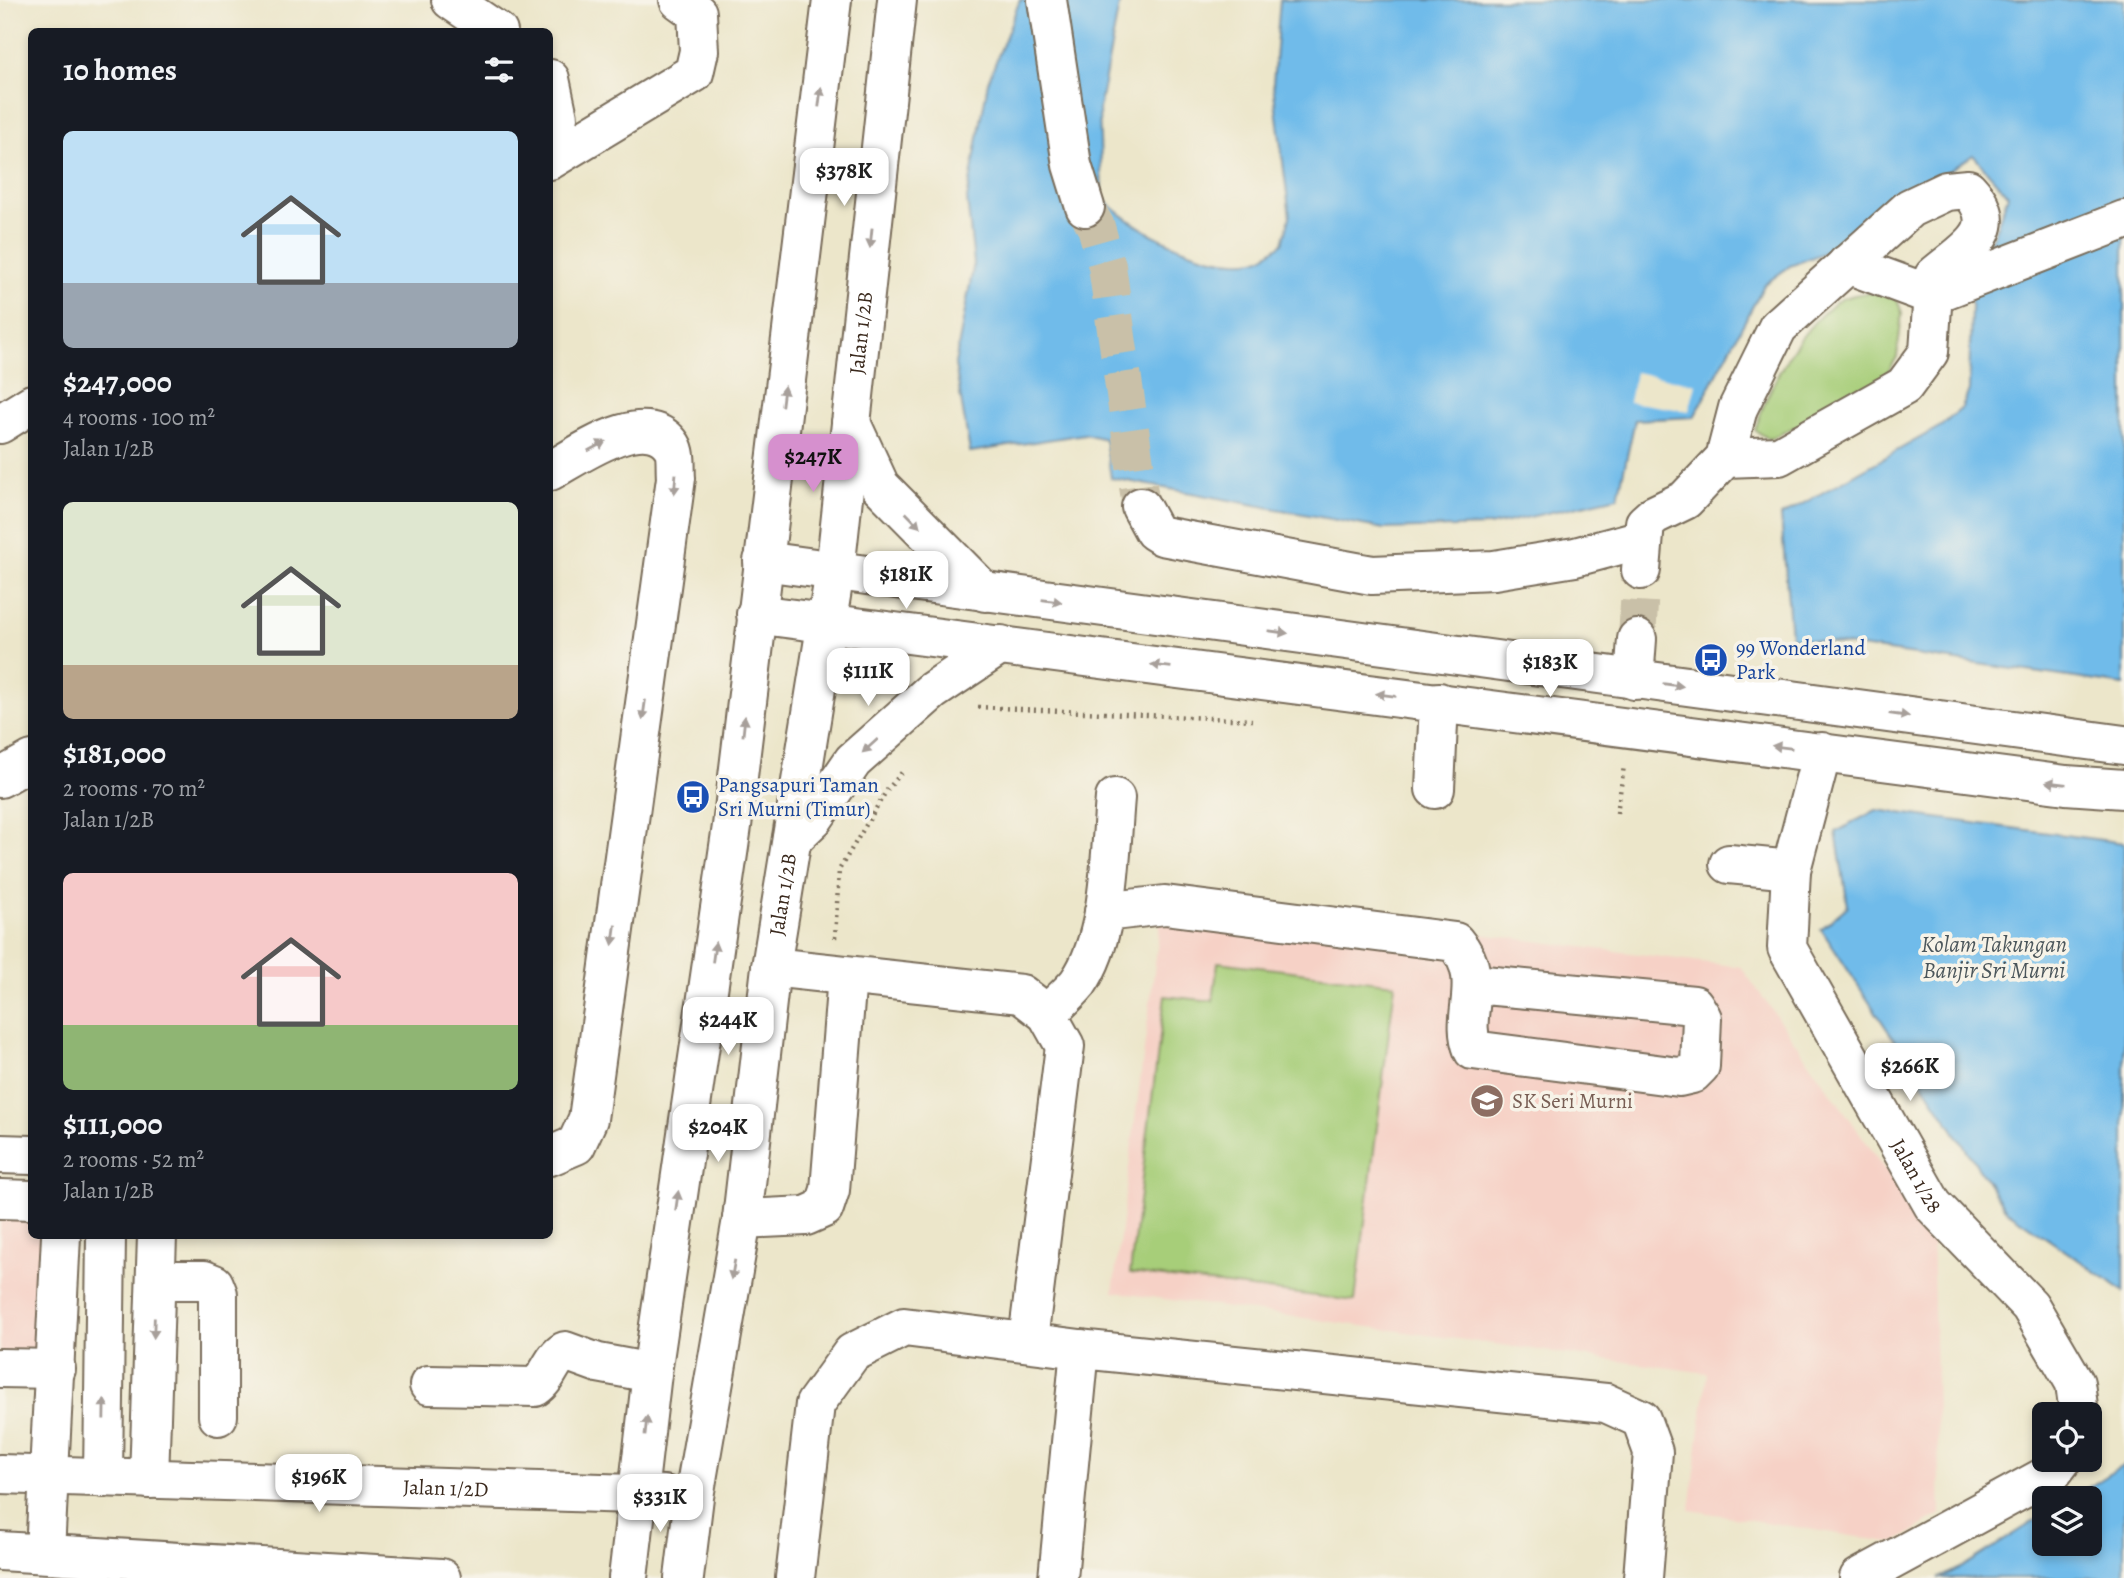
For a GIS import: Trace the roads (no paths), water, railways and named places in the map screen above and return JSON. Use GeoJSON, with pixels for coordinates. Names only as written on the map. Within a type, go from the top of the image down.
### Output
{"type":"FeatureCollection","features":[{"type":"Feature","properties":{"kind":"street"},"geometry":{"type":"LineString","coordinates":[[451,0],[492,28]]}},
{"type":"Feature","properties":{"kind":"street"},"geometry":{"type":"LineString","coordinates":[[553,158],[694,73],[699,51],[697,13],[679,0]]}},
{"type":"Feature","properties":{"kind":"street"},"geometry":{"type":"LineString","coordinates":[[628,1578],[652,1373],[732,826],[832,0]]}},
{"type":"Feature","properties":{"kind":"street","name":"Jalan 1/2B"},"geometry":{"type":"LineString","coordinates":[[684,1578],[694,1497],[742,1219],[771,967],[835,571],[897,0]]}},
{"type":"Feature","properties":{"kind":"street"},"geometry":{"type":"LineString","coordinates":[[1047,0],[1072,165],[1085,207]]}},
{"type":"Feature","properties":{"kind":"street"},"geometry":{"type":"LineString","coordinates":[[553,93],[558,117],[553,132]]}},
{"type":"Feature","properties":{"kind":"street"},"geometry":{"type":"LineString","coordinates":[[1141,507],[1154,531],[1163,536],[1372,575],[1494,570],[1575,557],[1641,555],[1645,523],[1654,515],[1685,500],[1725,458],[1738,408],[1778,327],[1910,208],[1946,191],[1968,189],[1981,204],[1986,220],[1983,234],[1934,276],[1940,292],[1929,352],[1904,386],[1779,456],[1725,458]]}},
{"type":"Feature","properties":{"kind":"street"},"geometry":{"type":"LineString","coordinates":[[1847,264],[1940,292],[2124,220]]}},
{"type":"Feature","properties":{"kind":"street"},"geometry":{"type":"LineString","coordinates":[[0,424],[28,406]]}},
{"type":"Feature","properties":{"kind":"street"},"geometry":{"type":"LineString","coordinates":[[851,423],[880,486],[985,592]]}},
{"type":"Feature","properties":{"kind":"street"},"geometry":{"type":"LineString","coordinates":[[553,469],[621,433],[648,430],[663,437],[673,448],[676,478],[588,1119],[576,1145],[553,1155]]}},
{"type":"Feature","properties":{"kind":"street"},"geometry":{"type":"LineString","coordinates":[[763,561],[2124,746]]}},
{"type":"Feature","properties":{"kind":"street"},"geometry":{"type":"LineString","coordinates":[[756,614],[2066,785],[2124,789]]}},
{"type":"Feature","properties":{"kind":"street"},"geometry":{"type":"LineString","coordinates":[[1634,680],[1637,639]]}},
{"type":"Feature","properties":{"kind":"street"},"geometry":{"type":"LineString","coordinates":[[792,839],[814,818],[853,761],[932,691],[1001,645]]}},
{"type":"Feature","properties":{"kind":"street"},"geometry":{"type":"LineString","coordinates":[[1435,789],[1439,702]]}},
{"type":"Feature","properties":{"kind":"street","name":"Jalan 1/28"},"geometry":{"type":"LineString","coordinates":[[1822,752],[1791,870],[1787,948],[1933,1205],[2030,1306],[2075,1383],[2078,1402]]}},
{"type":"Feature","properties":{"kind":"street"},"geometry":{"type":"LineString","coordinates":[[0,778],[28,762]]}},
{"type":"Feature","properties":{"kind":"street"},"geometry":{"type":"LineString","coordinates":[[1047,1014],[1077,984],[1088,965],[1104,912],[1115,798]]}},
{"type":"Feature","properties":{"kind":"street"},"geometry":{"type":"LineString","coordinates":[[1729,864],[1791,870]]}},
{"type":"Feature","properties":{"kind":"street"},"geometry":{"type":"LineString","coordinates":[[1104,912],[1165,905],[1455,942],[1463,951],[1474,984],[1469,1039],[1473,1050],[1679,1077],[1692,1074],[1700,1066],[1702,1018],[1694,1005],[1474,984]]}},
{"type":"Feature","properties":{"kind":"street"},"geometry":{"type":"LineString","coordinates":[[771,967],[1021,994],[1047,1014],[1065,1046],[1027,1340]]}},
{"type":"Feature","properties":{"kind":"street"},"geometry":{"type":"LineString","coordinates":[[742,1219],[806,1216],[824,1208],[830,1190],[847,976]]}},
{"type":"Feature","properties":{"kind":"street"},"geometry":{"type":"LineString","coordinates":[[0,1154],[28,1155]]}},
{"type":"Feature","properties":{"kind":"street"},"geometry":{"type":"LineString","coordinates":[[0,1199],[28,1200]]}},
{"type":"Feature","properties":{"kind":"street"},"geometry":{"type":"LineString","coordinates":[[46,1552],[61,1239]]}},
{"type":"Feature","properties":{"kind":"street"},"geometry":{"type":"LineString","coordinates":[[103,1478],[106,1239]]}},
{"type":"Feature","properties":{"kind":"street"},"geometry":{"type":"LineString","coordinates":[[149,1479],[157,1239]]}},
{"type":"Feature","properties":{"kind":"street"},"geometry":{"type":"LineString","coordinates":[[156,1280],[204,1280],[214,1284],[218,1294],[218,1416]]}},
{"type":"Feature","properties":{"kind":"street"},"geometry":{"type":"LineString","coordinates":[[795,1578],[816,1404],[852,1353],[904,1327],[1027,1340],[1080,1349],[1606,1403],[1642,1419],[1654,1452],[1643,1578]]}},
{"type":"Feature","properties":{"kind":"street"},"geometry":{"type":"LineString","coordinates":[[1058,1578],[1080,1349]]}},
{"type":"Feature","properties":{"kind":"street"},"geometry":{"type":"LineString","coordinates":[[429,1385],[535,1387],[544,1382],[559,1355],[565,1351],[598,1363],[652,1373]]}},
{"type":"Feature","properties":{"kind":"street"},"geometry":{"type":"LineString","coordinates":[[0,1368],[56,1369]]}},
{"type":"Feature","properties":{"kind":"street"},"geometry":{"type":"LineString","coordinates":[[1859,1578],[2053,1472]]}},
{"type":"Feature","properties":{"kind":"street","name":"Jalan 1/2D"},"geometry":{"type":"LineString","coordinates":[[0,1474],[694,1497]]}},
{"type":"Feature","properties":{"kind":"street"},"geometry":{"type":"LineString","coordinates":[[0,1551],[441,1578]]}},
{"type":"Feature","properties":{"kind":"water"},"geometry":{"type":"Polygon","coordinates":[[[1020,0],[1120,0],[1099,109],[1102,197],[1132,222],[1172,244],[1194,253],[1236,261],[1259,259],[1283,243],[1290,217],[1273,84],[1280,0],[2124,0],[2124,685],[1791,637],[1781,516],[1941,426],[1962,408],[1969,390],[1972,268],[1994,234],[2008,195],[1973,155],[1910,197],[1862,238],[1790,266],[1764,285],[1694,417],[1635,420],[1618,497],[1489,526],[1384,529],[1111,478],[1105,439],[1085,434],[970,452],[955,364],[974,263],[967,199],[988,82],[1020,0]]]}},
{"type":"Feature","properties":{"kind":"water","name":"Kolam Takungan Banjir Sri Murni"},"geometry":{"type":"Polygon","coordinates":[[[1876,810],[2124,843],[2124,1291],[2007,1211],[1821,929],[1848,906],[1836,832],[1876,810]]]}},
{"type":"Feature","properties":{"kind":"water"},"geometry":{"type":"Polygon","coordinates":[[[2124,1465],[2124,1578],[1938,1578],[1959,1569],[2032,1523],[2032,1556],[2102,1556],[2102,1486],[2091,1486],[2124,1465]]]}},
{"type":"Feature","properties":{"kind":"tunnel"},"geometry":{"type":"LineString","coordinates":[[1085,207],[1096,227],[1107,266],[1141,507]]}},
{"type":"Feature","properties":{"kind":"tunnel"},"geometry":{"type":"LineString","coordinates":[[1637,639],[1641,570]]}},
{"type":"Feature","properties":{"kind":"place","name":"99 Wonderland Park"},"geometry":{"type":"Point","coordinates":[1711,660]}},
{"type":"Feature","properties":{"kind":"place","name":"Pangsapuri Taman Sri Murni (Timur)"},"geometry":{"type":"Point","coordinates":[693,797]}},
{"type":"Feature","properties":{"kind":"place","name":"SK Seri Murni"},"geometry":{"type":"Point","coordinates":[1487,1101]}}]}
